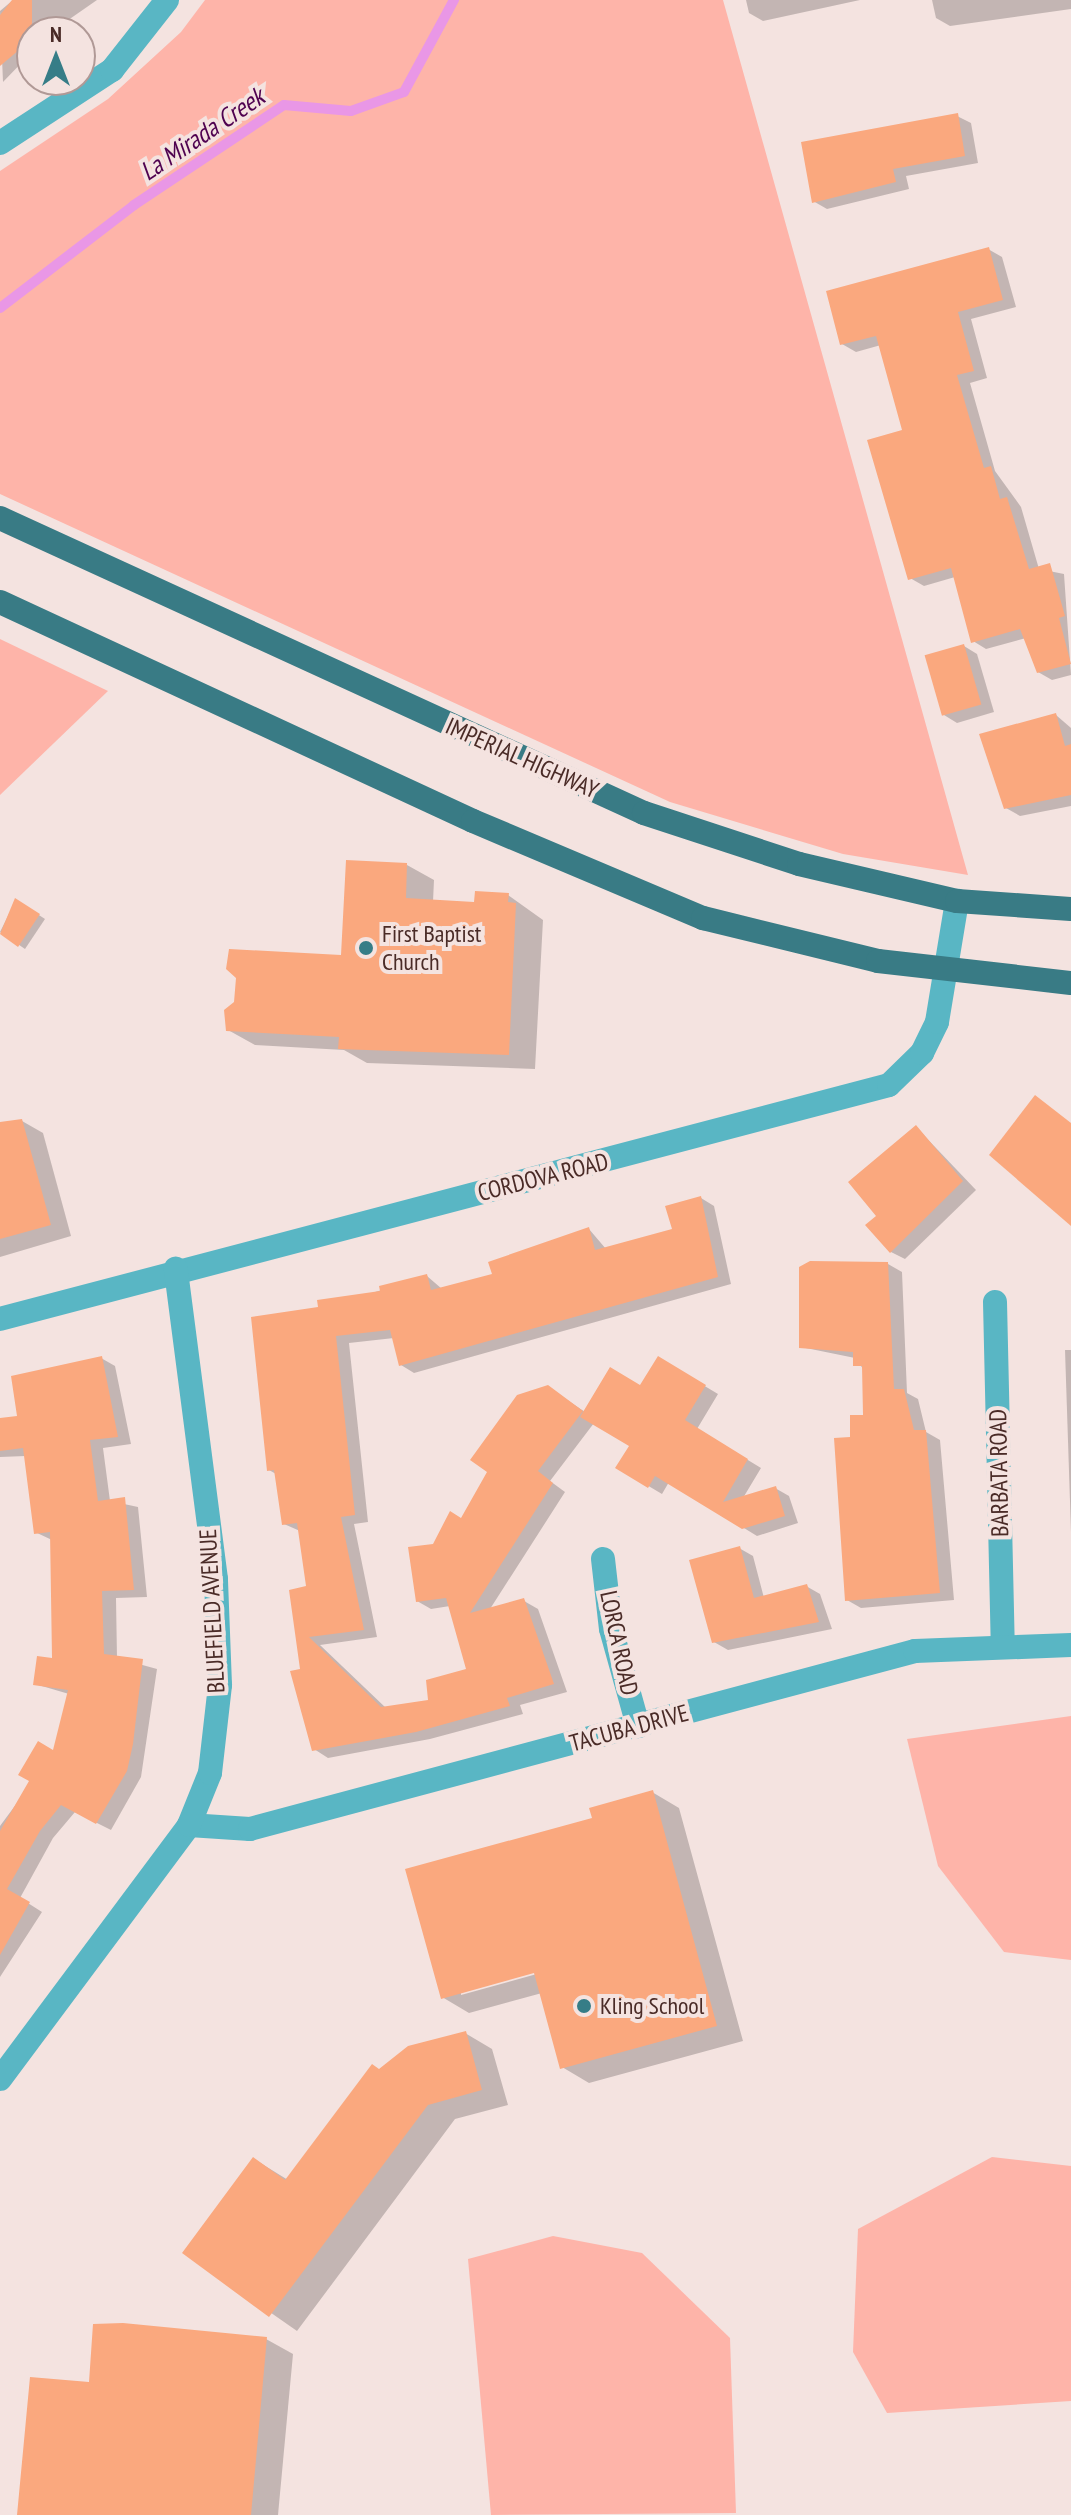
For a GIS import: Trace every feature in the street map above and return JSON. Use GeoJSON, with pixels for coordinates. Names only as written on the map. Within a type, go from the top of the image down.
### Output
{"type":"FeatureCollection","features":[{"type":"Feature","properties":{"kind":"main road","name":"IMPERIAL HIGHWAY"},"geometry":{"type":"LineString","coordinates":[[0,518],[644,813],[799,864],[957,901],[1071,909]]}},
{"type":"Feature","properties":{"kind":"main road"},"geometry":{"type":"LineString","coordinates":[[0,602],[646,897],[792,942],[945,970],[1071,983]]}},
{"type":"Feature","properties":{"kind":"street"},"geometry":{"type":"LineString","coordinates":[[0,143],[112,70],[167,0]]}},
{"type":"Feature","properties":{"kind":"street","name":"CORDOVA ROAD"},"geometry":{"type":"LineString","coordinates":[[0,1319],[176,1269],[889,1085],[922,1053],[937,1022],[957,901]]}},
{"type":"Feature","properties":{"kind":"street","name":"BLUEFIELD AVENUE"},"geometry":{"type":"LineString","coordinates":[[0,2079],[189,1825],[210,1773],[220,1685],[216,1579],[176,1269]]}},
{"type":"Feature","properties":{"kind":"street","name":"BARBATA ROAD"},"geometry":{"type":"LineString","coordinates":[[995,1302],[1003,1644]]}},
{"type":"Feature","properties":{"kind":"street","name":"LORCA ROAD"},"geometry":{"type":"LineString","coordinates":[[603,1559],[611,1629],[638,1726]]}},
{"type":"Feature","properties":{"kind":"street","name":"TACUBA DRIVE"},"geometry":{"type":"LineString","coordinates":[[189,1825],[250,1829],[915,1651],[1003,1644],[1071,1645]]}},
{"type":"Feature","properties":{"kind":"shaded area"},"geometry":{"type":"Polygon","coordinates":[[[205,0],[723,0],[968,875],[843,854],[670,802],[0,494],[0,171],[108,99],[181,32],[205,0]]]}},
{"type":"Feature","properties":{"kind":"shaded area"},"geometry":{"type":"Polygon","coordinates":[[[0,639],[108,691],[0,795],[0,639]]]}},
{"type":"Feature","properties":{"kind":"shaded area"},"geometry":{"type":"Polygon","coordinates":[[[1071,1716],[1071,1960],[1004,1952],[938,1866],[907,1739],[1071,1716]]]}},
{"type":"Feature","properties":{"kind":"shaded area"},"geometry":{"type":"Polygon","coordinates":[[[992,2157],[1071,2166],[1071,2401],[887,2413],[853,2352],[858,2229],[992,2157]]]}},
{"type":"Feature","properties":{"kind":"shaded area"},"geometry":{"type":"Polygon","coordinates":[[[553,2236],[642,2253],[730,2338],[736,2513],[491,2515],[468,2259],[553,2236]]]}},
{"type":"Feature","properties":{"kind":"building"},"geometry":{"type":"Polygon","coordinates":[[[12,0],[32,0],[32,16],[16,16],[16,52],[0,66],[0,15],[12,0]]]}},
{"type":"Feature","properties":{"kind":"building"},"geometry":{"type":"Polygon","coordinates":[[[958,113],[965,156],[893,169],[896,182],[812,203],[801,142],[958,113]]]}},
{"type":"Feature","properties":{"kind":"building"},"geometry":{"type":"Polygon","coordinates":[[[989,247],[1003,300],[958,312],[974,371],[957,375],[984,468],[991,466],[1000,499],[1007,497],[1029,569],[1050,563],[1065,616],[1059,618],[1071,664],[1037,673],[1020,629],[971,643],[951,568],[908,580],[867,440],[902,430],[876,336],[840,345],[826,291],[989,247]]]}},
{"type":"Feature","properties":{"kind":"building"},"geometry":{"type":"Polygon","coordinates":[[[964,644],[981,705],[942,716],[925,655],[964,644]]]}},
{"type":"Feature","properties":{"kind":"building"},"geometry":{"type":"Polygon","coordinates":[[[1056,713],[1065,746],[1071,744],[1071,795],[1004,809],[979,734],[1056,713]]]}},
{"type":"Feature","properties":{"kind":"building"},"geometry":{"type":"Polygon","coordinates":[[[346,860],[407,863],[406,898],[474,902],[475,891],[509,893],[508,902],[516,903],[509,1055],[338,1049],[339,1037],[226,1031],[224,1010],[234,1002],[236,978],[226,969],[229,949],[341,955],[346,860]]]}},
{"type":"Feature","properties":{"kind":"building"},"geometry":{"type":"Polygon","coordinates":[[[15,898],[40,914],[18,947],[0,934],[15,898]]]}},
{"type":"Feature","properties":{"kind":"building"},"geometry":{"type":"Polygon","coordinates":[[[1035,1095],[1071,1123],[1071,1226],[989,1155],[1035,1095]]]}},
{"type":"Feature","properties":{"kind":"building"},"geometry":{"type":"Polygon","coordinates":[[[22,1119],[51,1225],[0,1239],[0,1122],[22,1119]]]}},
{"type":"Feature","properties":{"kind":"building"},"geometry":{"type":"Polygon","coordinates":[[[916,1125],[963,1181],[890,1253],[865,1225],[876,1216],[848,1182],[916,1125]]]}},
{"type":"Feature","properties":{"kind":"building"},"geometry":{"type":"Polygon","coordinates":[[[701,1196],[718,1277],[399,1366],[390,1330],[336,1336],[355,1515],[341,1517],[364,1630],[309,1637],[381,1707],[428,1700],[426,1680],[466,1669],[446,1598],[416,1602],[408,1547],[433,1544],[450,1511],[461,1518],[487,1472],[470,1460],[517,1395],[548,1385],[583,1411],[538,1471],[553,1483],[470,1613],[524,1598],[554,1684],[507,1698],[510,1706],[416,1732],[312,1751],[290,1671],[300,1669],[289,1590],[306,1586],[297,1523],[282,1525],[274,1470],[267,1471],[251,1317],[318,1307],[317,1300],[380,1291],[379,1286],[427,1274],[431,1290],[492,1274],[488,1262],[589,1227],[595,1250],[672,1229],[665,1206],[701,1196]]]}},
{"type":"Feature","properties":{"kind":"building"},"geometry":{"type":"Polygon","coordinates":[[[810,1261],[888,1262],[894,1389],[904,1389],[914,1430],[926,1430],[940,1593],[845,1601],[834,1438],[850,1437],[850,1415],[863,1415],[862,1366],[853,1366],[853,1352],[799,1348],[799,1267],[810,1261]]]}},
{"type":"Feature","properties":{"kind":"building"},"geometry":{"type":"Polygon","coordinates":[[[102,1356],[118,1437],[90,1440],[98,1501],[125,1497],[134,1590],[102,1591],[104,1654],[143,1659],[133,1744],[127,1771],[96,1824],[61,1805],[40,1831],[7,1889],[30,1902],[0,1955],[0,1831],[29,1781],[18,1775],[38,1741],[53,1750],[68,1690],[33,1685],[37,1656],[52,1658],[50,1532],[34,1534],[23,1448],[0,1451],[0,1418],[17,1416],[11,1376],[102,1356]]]}},
{"type":"Feature","properties":{"kind":"building"},"geometry":{"type":"Polygon","coordinates":[[[658,1356],[706,1385],[685,1420],[748,1459],[723,1502],[776,1486],[785,1516],[742,1529],[655,1476],[648,1488],[615,1468],[629,1446],[580,1417],[610,1367],[640,1385],[658,1356]]]}},
{"type":"Feature","properties":{"kind":"building"},"geometry":{"type":"Polygon","coordinates":[[[740,1546],[754,1598],[807,1584],[819,1622],[712,1643],[689,1560],[740,1546]]]}},
{"type":"Feature","properties":{"kind":"building"},"geometry":{"type":"Polygon","coordinates":[[[653,1790],[717,2026],[560,2069],[534,1973],[441,1999],[405,1869],[592,1818],[589,1808],[653,1790]]]}},
{"type":"Feature","properties":{"kind":"building"},"geometry":{"type":"Polygon","coordinates":[[[466,2031],[482,2090],[428,2105],[269,2317],[182,2253],[253,2157],[285,2180],[372,2064],[379,2069],[408,2046],[466,2031]]]}},
{"type":"Feature","properties":{"kind":"building"},"geometry":{"type":"Polygon","coordinates":[[[123,2323],[267,2337],[251,2515],[17,2515],[30,2377],[89,2382],[93,2324],[123,2323]]]}},
{"type":"Feature","properties":{"kind":"waterway","name":"La Mirada Creek"},"geometry":{"type":"LineString","coordinates":[[0,308],[134,205],[284,105],[351,111],[404,92],[454,0]]}},
{"type":"Feature","properties":{"kind":"place","name":"First Baptist Church"},"geometry":{"type":"Point","coordinates":[366,948]}},
{"type":"Feature","properties":{"kind":"place","name":"Kling School"},"geometry":{"type":"Point","coordinates":[584,2006]}}]}
